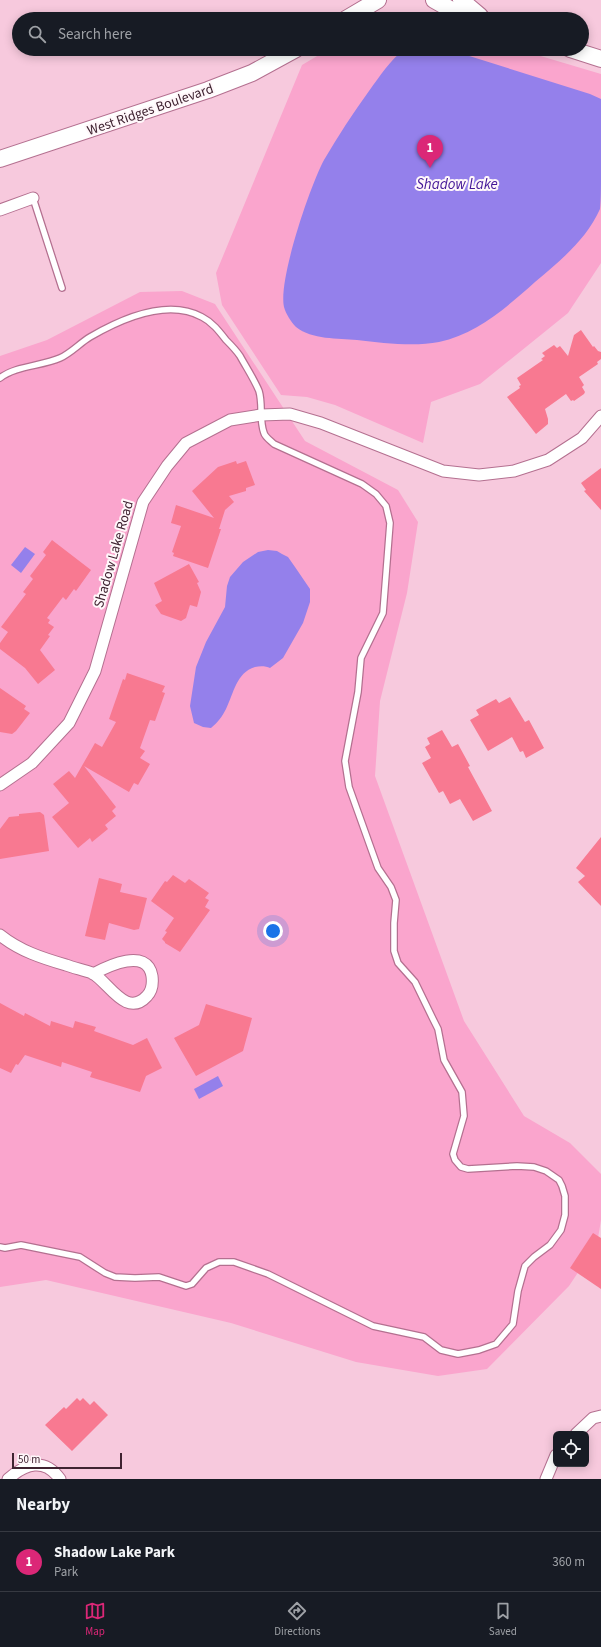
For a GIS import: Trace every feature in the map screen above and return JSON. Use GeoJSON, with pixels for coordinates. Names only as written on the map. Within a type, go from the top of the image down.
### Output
{"type":"FeatureCollection","features":[{"type":"Feature","properties":{"kind":"street"},"geometry":{"type":"LineString","coordinates":[[358,12],[378,0]]}},
{"type":"Feature","properties":{"kind":"street"},"geometry":{"type":"LineString","coordinates":[[434,0],[458,12]]}},
{"type":"Feature","properties":{"kind":"street"},"geometry":{"type":"LineString","coordinates":[[461,0],[476,12]]}},
{"type":"Feature","properties":{"kind":"street"},"geometry":{"type":"LineString","coordinates":[[589,55],[601,59]]}},
{"type":"Feature","properties":{"kind":"street","name":"West Ridges Boulevard"},"geometry":{"type":"LineString","coordinates":[[0,159],[208,90],[252,73],[283,56]]}},
{"type":"Feature","properties":{"kind":"street"},"geometry":{"type":"LineString","coordinates":[[0,210],[33,198]]}},
{"type":"Feature","properties":{"kind":"street","name":"Shadow Lake Road"},"geometry":{"type":"LineString","coordinates":[[0,785],[32,763],[70,723],[95,671],[143,502],[167,466],[186,443],[230,420],[261,415],[290,414],[313,420],[443,471],[479,475],[514,471],[548,460],[582,438],[601,416]]}},
{"type":"Feature","properties":{"kind":"street"},"geometry":{"type":"LineString","coordinates":[[0,935],[14,946],[37,956],[93,974],[115,995],[126,1002],[132,1003],[144,999],[151,990],[152,974],[150,969],[141,962],[132,960],[121,961],[93,974]]}},
{"type":"Feature","properties":{"kind":"street"},"geometry":{"type":"LineString","coordinates":[[579,1431],[593,1418],[601,1416]]}},
{"type":"Feature","properties":{"kind":"street"},"geometry":{"type":"LineString","coordinates":[[546,1479],[553,1462]]}},
{"type":"Feature","properties":{"kind":"street"},"geometry":{"type":"LineString","coordinates":[[8,1479],[28,1465],[38,1465],[47,1467],[60,1479]]}},
{"type":"Feature","properties":{"kind":"lane"},"geometry":{"type":"LineString","coordinates":[[33,198],[62,288]]}},
{"type":"Feature","properties":{"kind":"lane"},"geometry":{"type":"LineString","coordinates":[[0,378],[4,374],[43,365],[62,357],[89,338],[118,323],[138,315],[157,311],[173,310],[188,312],[203,317],[210,322],[239,355],[259,392],[264,434],[274,444],[362,484],[376,494],[386,506],[390,523],[383,613],[361,658],[358,692],[345,761],[349,786],[378,868],[391,887],[396,900],[394,951],[398,963],[415,982],[438,1029],[444,1060],[462,1092],[464,1116],[453,1154],[455,1160],[460,1167],[468,1169],[517,1166],[534,1167],[546,1171],[558,1180],[565,1196],[565,1216],[561,1230],[550,1245],[525,1266],[518,1291],[513,1324],[496,1344],[479,1350],[458,1354],[441,1350],[424,1337],[373,1326],[268,1274],[234,1262],[219,1262],[206,1268],[192,1284],[186,1286],[159,1277],[115,1277],[105,1273],[80,1257],[21,1245],[5,1248],[0,1247]]}},
{"type":"Feature","properties":{"kind":"shaded area","name":"Shadow Lake"},"geometry":{"type":"Polygon","coordinates":[[[317,56],[541,56],[601,74],[601,263],[568,313],[480,384],[431,402],[423,443],[335,405],[307,397],[281,395],[222,305],[216,273],[302,65],[317,56]]]}},
{"type":"Feature","properties":{"kind":"shaded area"},"geometry":{"type":"Polygon","coordinates":[[[182,291],[215,304],[305,441],[398,490],[418,522],[407,593],[380,701],[375,776],[464,1021],[524,1116],[570,1143],[601,1174],[601,1220],[597,1244],[569,1286],[487,1369],[438,1376],[356,1362],[231,1323],[46,1280],[0,1287],[0,356],[47,340],[140,292],[182,291]]]}},
{"type":"Feature","properties":{"kind":"water","name":"Shadow Lake"},"geometry":{"type":"Polygon","coordinates":[[[397,56],[469,56],[590,94],[601,99],[600,209],[587,231],[563,258],[514,301],[479,326],[466,333],[439,342],[419,344],[325,338],[310,334],[302,331],[292,323],[284,307],[283,294],[290,255],[296,233],[311,190],[324,160],[357,108],[397,56]]]}},
{"type":"Feature","properties":{"kind":"water"},"geometry":{"type":"Polygon","coordinates":[[[25,547],[35,554],[21,573],[11,565],[25,547]]]}},
{"type":"Feature","properties":{"kind":"water"},"geometry":{"type":"Polygon","coordinates":[[[268,550],[277,551],[288,557],[310,589],[310,602],[303,623],[283,658],[270,668],[263,666],[255,667],[244,674],[236,684],[226,709],[220,719],[211,728],[203,727],[194,723],[190,706],[196,667],[206,642],[225,607],[227,586],[230,577],[243,562],[258,552],[268,550]]]}},
{"type":"Feature","properties":{"kind":"water"},"geometry":{"type":"Polygon","coordinates":[[[218,1076],[223,1086],[199,1099],[194,1089],[218,1076]]]}},
{"type":"Feature","properties":{"kind":"building"},"geometry":{"type":"Polygon","coordinates":[[[581,330],[593,347],[594,346],[601,352],[601,359],[597,362],[598,364],[579,377],[584,385],[582,387],[585,392],[584,394],[574,401],[571,401],[566,394],[545,409],[548,424],[536,434],[507,397],[520,388],[519,386],[521,385],[517,378],[543,360],[541,359],[545,356],[542,353],[554,345],[557,348],[560,346],[568,356],[574,335],[581,330]]]}},
{"type":"Feature","properties":{"kind":"building"},"geometry":{"type":"Polygon","coordinates":[[[236,461],[237,464],[246,461],[255,485],[246,488],[246,491],[229,496],[234,502],[225,510],[219,529],[221,529],[208,568],[173,556],[174,553],[172,552],[181,526],[171,523],[176,505],[214,518],[192,491],[218,467],[236,461]]]}},
{"type":"Feature","properties":{"kind":"building"},"geometry":{"type":"Polygon","coordinates":[[[601,468],[601,510],[584,491],[586,490],[581,483],[601,468]]]}},
{"type":"Feature","properties":{"kind":"building"},"geometry":{"type":"Polygon","coordinates":[[[52,540],[91,570],[76,591],[74,589],[66,600],[63,597],[47,618],[50,620],[48,623],[54,627],[48,635],[50,636],[40,650],[55,670],[38,684],[25,668],[0,649],[0,643],[8,632],[1,627],[26,594],[23,592],[33,579],[30,576],[46,555],[43,552],[52,540]]]}},
{"type":"Feature","properties":{"kind":"building"},"geometry":{"type":"Polygon","coordinates":[[[189,564],[199,582],[197,583],[201,592],[197,607],[190,605],[186,618],[181,621],[161,614],[155,605],[162,601],[154,583],[189,564]]]}},
{"type":"Feature","properties":{"kind":"building"},"geometry":{"type":"Polygon","coordinates":[[[127,673],[165,686],[162,692],[165,693],[155,721],[150,720],[140,748],[145,751],[140,758],[150,764],[138,785],[134,783],[129,792],[84,766],[116,807],[112,811],[116,816],[105,825],[108,829],[92,842],[90,838],[78,848],[52,817],[69,803],[53,784],[69,771],[75,778],[95,743],[102,747],[116,722],[109,719],[123,679],[125,680],[127,673]]]}},
{"type":"Feature","properties":{"kind":"building"},"geometry":{"type":"Polygon","coordinates":[[[0,688],[26,706],[24,709],[30,713],[12,734],[0,732],[0,688]]]}},
{"type":"Feature","properties":{"kind":"building"},"geometry":{"type":"Polygon","coordinates":[[[510,697],[525,722],[529,720],[544,748],[526,758],[523,751],[520,752],[512,737],[488,751],[470,720],[479,715],[476,710],[496,699],[499,703],[510,697]]]}},
{"type":"Feature","properties":{"kind":"building"},"geometry":{"type":"Polygon","coordinates":[[[442,730],[452,747],[458,744],[470,766],[468,767],[492,811],[473,821],[460,799],[450,804],[443,791],[439,793],[422,763],[431,758],[425,747],[430,744],[427,738],[442,730]]]}},
{"type":"Feature","properties":{"kind":"building"},"geometry":{"type":"Polygon","coordinates":[[[40,812],[44,815],[49,851],[0,859],[0,829],[9,817],[19,816],[19,814],[40,812]]]}},
{"type":"Feature","properties":{"kind":"building"},"geometry":{"type":"Polygon","coordinates":[[[601,837],[601,906],[578,882],[585,876],[576,868],[601,837]]]}},
{"type":"Feature","properties":{"kind":"building"},"geometry":{"type":"Polygon","coordinates":[[[173,875],[185,883],[189,879],[209,893],[205,898],[209,900],[205,907],[210,910],[180,952],[165,943],[162,939],[167,932],[165,931],[174,918],[151,901],[165,881],[167,882],[173,875]]]}},
{"type":"Feature","properties":{"kind":"building"},"geometry":{"type":"Polygon","coordinates":[[[99,878],[122,884],[120,892],[147,898],[139,929],[134,930],[109,923],[105,940],[85,936],[99,878]]]}},
{"type":"Feature","properties":{"kind":"building"},"geometry":{"type":"Polygon","coordinates":[[[0,1003],[24,1016],[25,1013],[50,1026],[51,1021],[73,1028],[75,1021],[96,1027],[94,1031],[133,1045],[147,1038],[162,1068],[146,1076],[140,1092],[90,1077],[92,1072],[62,1062],[61,1067],[25,1055],[18,1065],[16,1064],[11,1073],[0,1068],[0,1003]]]}},
{"type":"Feature","properties":{"kind":"building"},"geometry":{"type":"Polygon","coordinates":[[[206,1004],[252,1018],[243,1051],[196,1076],[174,1038],[199,1025],[206,1004]]]}},
{"type":"Feature","properties":{"kind":"building"},"geometry":{"type":"Polygon","coordinates":[[[593,1233],[601,1238],[601,1289],[570,1268],[593,1233]]]}},
{"type":"Feature","properties":{"kind":"building"},"geometry":{"type":"Polygon","coordinates":[[[77,1398],[80,1401],[83,1398],[90,1405],[94,1401],[108,1415],[72,1451],[45,1425],[64,1407],[66,1409],[77,1398]]]}},
{"type":"Feature","properties":{"kind":"place","name":"Shadow Lake Park"},"geometry":{"type":"Point","coordinates":[430,168]}}]}
